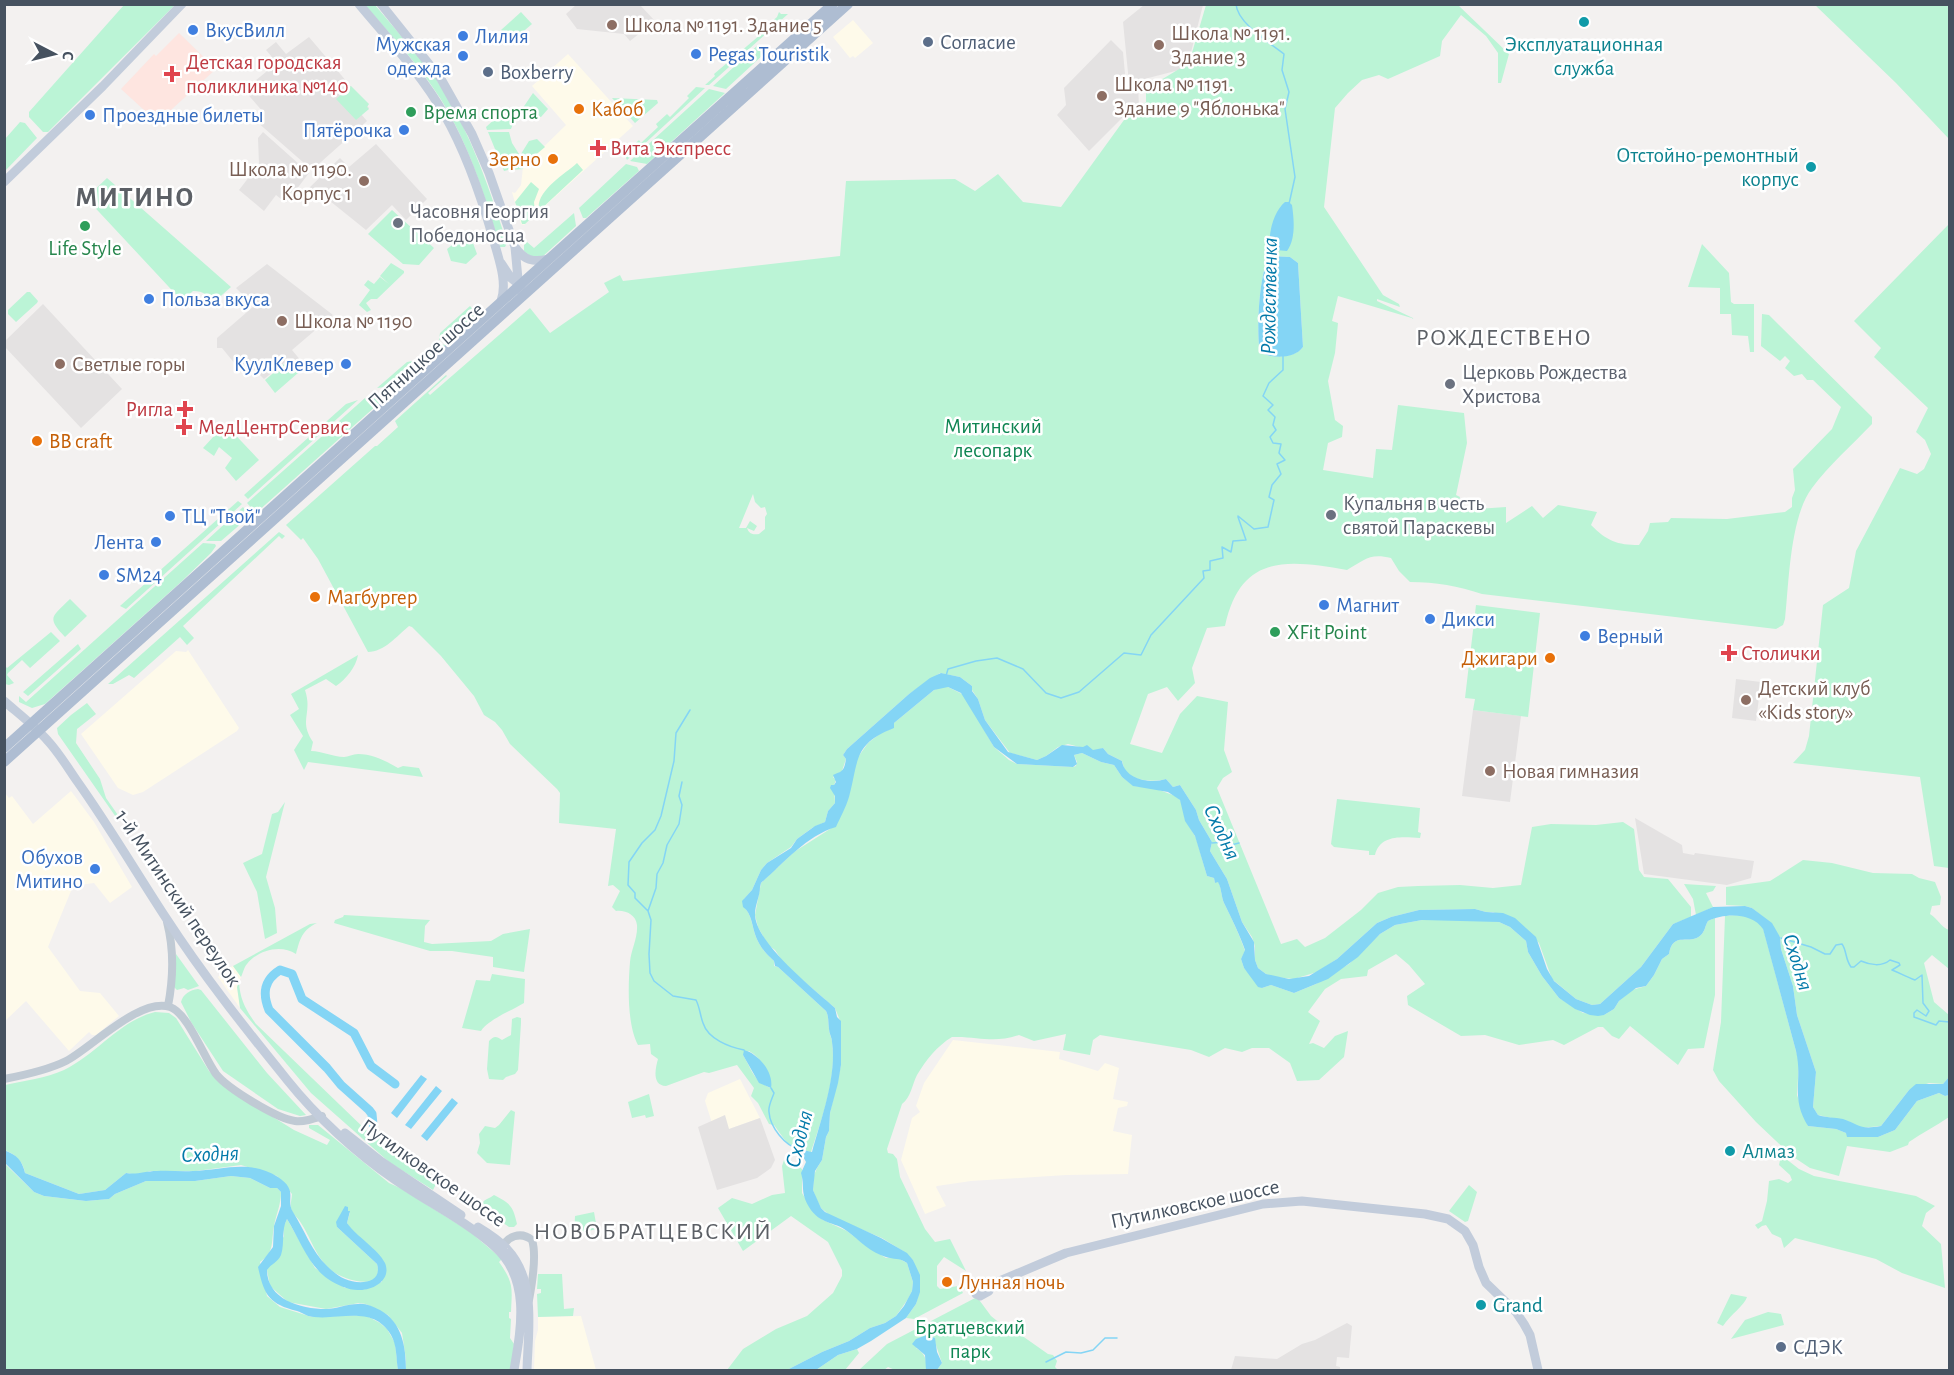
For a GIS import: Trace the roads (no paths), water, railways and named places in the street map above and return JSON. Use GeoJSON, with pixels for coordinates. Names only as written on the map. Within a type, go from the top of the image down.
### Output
{"type":"FeatureCollection","features":[{"type":"Feature","properties":{"kind":"main road"},"geometry":{"type":"LineString","coordinates":[[4,182],[103,86],[182,4]]}},
{"type":"Feature","properties":{"kind":"main road"},"geometry":{"type":"LineString","coordinates":[[359,4],[415,70],[443,113],[478,189],[500,261],[503,289],[501,301]]}},
{"type":"Feature","properties":{"kind":"main road"},"geometry":{"type":"LineString","coordinates":[[381,4],[427,60],[457,105],[489,173],[515,247],[520,255],[532,261],[550,258]]}},
{"type":"Feature","properties":{"kind":"main road","name":"Пятницкое шоссе"},"geometry":{"type":"LineString","coordinates":[[4,762],[35,728],[501,301],[832,4]]}},
{"type":"Feature","properties":{"kind":"main road","name":"Пятницкое шоссе"},"geometry":{"type":"LineString","coordinates":[[4,748],[35,728],[533,287],[848,4]]}},
{"type":"Feature","properties":{"kind":"main road"},"geometry":{"type":"LineString","coordinates":[[515,247],[519,286],[517,301]]}},
{"type":"Feature","properties":{"kind":"main road"},"geometry":{"type":"LineString","coordinates":[[500,261],[519,286],[533,287]]}},
{"type":"Feature","properties":{"kind":"main road","name":"1-й Митинский переулок"},"geometry":{"type":"LineString","coordinates":[[4,701],[50,742],[102,816],[166,918],[222,998],[290,1083],[321,1116]]}},
{"type":"Feature","properties":{"kind":"main road","name":"Путилковское шоссе"},"geometry":{"type":"LineString","coordinates":[[321,1116],[391,1168],[503,1245],[516,1259],[525,1278],[528,1304],[527,1371]]}},
{"type":"Feature","properties":{"kind":"main road","name":"Путилковское шоссе"},"geometry":{"type":"LineString","coordinates":[[321,1116],[377,1168],[465,1225],[504,1256],[515,1272],[520,1291],[520,1339],[514,1371]]}},
{"type":"Feature","properties":{"kind":"main road","name":"Путилковское шоссе"},"geometry":{"type":"LineString","coordinates":[[990,1285],[1066,1253],[1263,1204],[1302,1201],[1425,1214],[1448,1219],[1465,1231],[1473,1245],[1486,1283],[1516,1312],[1530,1335],[1538,1371]]}},
{"type":"Feature","properties":{"kind":"main road"},"geometry":{"type":"LineString","coordinates":[[520,1339],[520,1371]]}},
{"type":"Feature","properties":{"kind":"street"},"geometry":{"type":"LineString","coordinates":[[166,918],[172,950],[171,993],[168,1006]]}},
{"type":"Feature","properties":{"kind":"street"},"geometry":{"type":"LineString","coordinates":[[4,1079],[64,1062],[134,1014],[155,1006],[168,1006],[179,1014],[216,1074],[232,1089],[292,1121],[305,1121],[321,1116]]}},
{"type":"Feature","properties":{"kind":"street"},"geometry":{"type":"LineString","coordinates":[[504,1256],[503,1245],[511,1238],[519,1235],[532,1240],[534,1245],[533,1270],[528,1304]]}},
{"type":"Feature","properties":{"kind":"water"},"geometry":{"type":"Polygon","coordinates":[[[1285,202],[1292,205],[1294,223],[1292,241],[1287,251],[1270,247],[1271,229],[1275,217],[1285,202]]]}},
{"type":"Feature","properties":{"kind":"water"},"geometry":{"type":"Polygon","coordinates":[[[1270,256],[1290,257],[1298,263],[1303,347],[1289,356],[1276,357],[1260,352],[1259,302],[1263,274],[1270,256]]]}},
{"type":"Feature","properties":{"kind":"water"},"geometry":{"type":"Polygon","coordinates":[[[941,673],[960,677],[972,686],[985,720],[1008,752],[1037,760],[1062,745],[1083,747],[1087,745],[1093,750],[1103,748],[1108,754],[1122,761],[1128,773],[1133,776],[1146,781],[1166,779],[1173,787],[1180,785],[1212,842],[1210,851],[1227,879],[1242,922],[1254,942],[1258,968],[1266,974],[1289,979],[1309,976],[1337,959],[1377,923],[1391,917],[1419,910],[1475,909],[1503,913],[1515,918],[1536,937],[1547,969],[1554,981],[1576,999],[1592,1005],[1600,1004],[1641,967],[1673,924],[1713,907],[1745,906],[1752,908],[1772,923],[1780,937],[1781,949],[1793,986],[1797,1015],[1816,1072],[1813,1107],[1818,1115],[1843,1119],[1864,1127],[1881,1126],[1916,1084],[1943,1084],[1949,1077],[1949,1095],[1939,1093],[1917,1101],[1895,1130],[1878,1137],[1847,1137],[1846,1133],[1836,1129],[1808,1126],[1798,1097],[1796,1051],[1763,929],[1752,919],[1745,917],[1715,918],[1708,921],[1697,938],[1674,942],[1669,954],[1662,959],[1646,986],[1636,988],[1619,1001],[1614,1009],[1598,1016],[1575,1009],[1559,998],[1542,976],[1528,952],[1526,941],[1510,927],[1499,922],[1422,920],[1395,925],[1380,934],[1358,957],[1328,979],[1294,993],[1271,985],[1258,987],[1244,968],[1241,959],[1245,950],[1224,902],[1218,882],[1215,883],[1214,878],[1207,876],[1195,836],[1185,821],[1180,800],[1168,792],[1133,786],[1122,777],[1114,765],[1082,753],[1074,755],[1077,764],[1073,767],[1017,764],[994,747],[961,693],[948,687],[934,690],[894,723],[894,728],[871,740],[864,747],[857,763],[848,801],[836,827],[805,843],[761,883],[760,887],[755,914],[758,926],[765,938],[800,978],[835,1008],[837,1017],[841,1021],[841,1065],[830,1113],[829,1131],[822,1160],[815,1171],[813,1190],[825,1212],[907,1253],[920,1275],[920,1292],[916,1304],[906,1318],[871,1341],[857,1349],[838,1355],[816,1370],[787,1370],[896,1316],[912,1291],[913,1282],[907,1263],[875,1253],[847,1231],[822,1220],[813,1213],[806,1202],[801,1173],[806,1162],[799,1149],[812,1152],[827,1097],[833,1055],[828,1015],[775,966],[774,961],[758,941],[750,916],[743,907],[742,901],[752,890],[761,870],[767,863],[791,848],[797,839],[815,826],[825,822],[828,811],[835,803],[835,796],[830,788],[836,782],[833,775],[843,769],[846,759],[843,755],[847,749],[909,694],[930,678],[941,673]]]}},
{"type":"Feature","properties":{"kind":"water"},"geometry":{"type":"Polygon","coordinates":[[[744,1050],[760,1060],[768,1070],[771,1088],[759,1083],[743,1055],[744,1050]]]}},
{"type":"Feature","properties":{"kind":"water"},"geometry":{"type":"Polygon","coordinates":[[[421,1075],[427,1079],[397,1118],[391,1113],[421,1075]]]}},
{"type":"Feature","properties":{"kind":"water"},"geometry":{"type":"Polygon","coordinates":[[[436,1086],[442,1091],[411,1129],[405,1125],[436,1086]]]}},
{"type":"Feature","properties":{"kind":"water"},"geometry":{"type":"Polygon","coordinates":[[[452,1098],[458,1103],[427,1141],[421,1136],[452,1098]]]}},
{"type":"Feature","properties":{"kind":"water"},"geometry":{"type":"Polygon","coordinates":[[[4,1150],[18,1158],[25,1173],[79,1194],[105,1190],[126,1173],[236,1167],[257,1168],[278,1177],[288,1187],[293,1212],[313,1247],[333,1272],[350,1281],[368,1281],[376,1276],[377,1264],[337,1227],[336,1222],[345,1206],[348,1207],[350,1211],[347,1223],[378,1253],[385,1263],[386,1275],[380,1283],[370,1289],[354,1290],[328,1279],[315,1267],[287,1219],[281,1255],[267,1270],[268,1280],[279,1295],[306,1307],[330,1309],[361,1304],[380,1310],[398,1328],[404,1344],[406,1370],[398,1370],[393,1339],[384,1326],[375,1320],[356,1316],[312,1317],[280,1305],[269,1297],[258,1267],[273,1247],[274,1226],[281,1206],[281,1192],[277,1188],[270,1188],[250,1178],[231,1176],[195,1181],[146,1181],[115,1194],[109,1199],[86,1201],[44,1196],[34,1192],[5,1163],[4,1150]]]}},
{"type":"Feature","properties":{"kind":"water"},"geometry":{"type":"Polygon","coordinates":[[[927,1335],[935,1338],[937,1352],[942,1363],[937,1370],[926,1370],[925,1355],[912,1344],[916,1339],[927,1335]]]}},
{"type":"Feature","properties":{"kind":"waterway","name":"Рождественка"},"geometry":{"type":"LineString","coordinates":[[1236,4],[1248,25],[1284,54],[1282,70],[1289,92],[1285,109],[1295,177],[1289,204]]}},
{"type":"Feature","properties":{"kind":"waterway","name":"Рождественка"},"geometry":{"type":"LineString","coordinates":[[1238,516],[1254,529],[1268,527],[1274,500],[1269,497],[1272,485],[1281,474],[1277,464],[1285,460],[1279,453],[1281,444],[1273,443],[1270,437],[1276,430],[1273,425],[1275,417],[1268,410],[1273,405],[1263,396],[1269,383],[1283,370],[1283,355]]}},
{"type":"Feature","properties":{"kind":"waterway","name":"Рождественка"},"geometry":{"type":"LineString","coordinates":[[946,676],[948,669],[997,658],[1023,669],[1046,693],[1061,698],[1079,692],[1124,653],[1141,655],[1151,635],[1204,578],[1203,571],[1210,570],[1210,561],[1223,558],[1222,547],[1231,552],[1233,541],[1246,540],[1238,517]]}},
{"type":"Feature","properties":{"kind":"waterway"},"geometry":{"type":"LineString","coordinates":[[648,911],[635,898],[635,893],[628,885],[629,862],[642,843],[655,830],[661,816],[674,761],[676,733],[690,710]]}},
{"type":"Feature","properties":{"kind":"waterway"},"geometry":{"type":"LineString","coordinates":[[682,782],[679,796],[682,805],[679,824],[667,845],[648,911],[651,920],[650,973],[654,981],[673,996],[696,1000],[709,1034],[732,1047],[744,1050]]}},
{"type":"Feature","properties":{"kind":"waterway","name":"Сходня"},"geometry":{"type":"LineString","coordinates":[[1212,843],[1224,842],[1231,845],[1239,843]]}},
{"type":"Feature","properties":{"kind":"waterway","name":"Сходня"},"geometry":{"type":"LineString","coordinates":[[1781,938],[1825,954],[1830,954],[1836,945],[1842,944],[1851,967],[1861,961],[1876,965],[1890,960],[1900,965],[1892,970],[1915,980],[1922,975],[1923,1003],[1929,1011],[1926,1016],[1917,1010],[1914,1017],[1936,1025],[1939,1021],[1949,1022],[1950,1030]]}},
{"type":"Feature","properties":{"kind":"waterway"},"geometry":{"type":"LineString","coordinates":[[373,1125],[372,1114],[369,1110],[341,1085],[269,1010],[265,993],[271,978],[280,970],[292,974],[302,999],[354,1033],[371,1066],[395,1084]]}},
{"type":"Feature","properties":{"kind":"waterway","name":"Сходня"},"geometry":{"type":"LineString","coordinates":[[771,1088],[774,1093],[769,1110],[772,1124],[784,1140],[799,1149]]}},
{"type":"Feature","properties":{"kind":"waterway"},"geometry":{"type":"LineString","coordinates":[[1046,1362],[1066,1352],[1081,1353],[1093,1350],[1105,1338],[1117,1338]]}},
{"type":"Feature","properties":{"kind":"place","name":"Эксплуатационная служба"},"geometry":{"type":"Point","coordinates":[1584,22]}},
{"type":"Feature","properties":{"kind":"place","name":"Школа № 1191. Здание 5"},"geometry":{"type":"Point","coordinates":[612,25]}},
{"type":"Feature","properties":{"kind":"place","name":"ВкусВилл"},"geometry":{"type":"Point","coordinates":[193,30]}},
{"type":"Feature","properties":{"kind":"place","name":"Лилия"},"geometry":{"type":"Point","coordinates":[463,36]}},
{"type":"Feature","properties":{"kind":"place","name":"Согласие"},"geometry":{"type":"Point","coordinates":[928,42]}},
{"type":"Feature","properties":{"kind":"place","name":"Школа № 1191. Здание 3"},"geometry":{"type":"Point","coordinates":[1159,45]}},
{"type":"Feature","properties":{"kind":"place","name":"Pegas Touristik"},"geometry":{"type":"Point","coordinates":[696,54]}},
{"type":"Feature","properties":{"kind":"place","name":"Мужская одежда"},"geometry":{"type":"Point","coordinates":[463,56]}},
{"type":"Feature","properties":{"kind":"place","name":"Boxberry"},"geometry":{"type":"Point","coordinates":[488,72]}},
{"type":"Feature","properties":{"kind":"place","name":"Детская городская поликлиника №140"},"geometry":{"type":"Point","coordinates":[172,74]}},
{"type":"Feature","properties":{"kind":"place","name":"Школа № 1191. Здание 9 \"Яблонька\""},"geometry":{"type":"Point","coordinates":[1102,96]}},
{"type":"Feature","properties":{"kind":"place","name":"Кабоб"},"geometry":{"type":"Point","coordinates":[579,109]}},
{"type":"Feature","properties":{"kind":"place","name":"Время спорта"},"geometry":{"type":"Point","coordinates":[411,112]}},
{"type":"Feature","properties":{"kind":"place","name":"Проездные билеты"},"geometry":{"type":"Point","coordinates":[90,115]}},
{"type":"Feature","properties":{"kind":"place","name":"Пятёрочка"},"geometry":{"type":"Point","coordinates":[404,130]}},
{"type":"Feature","properties":{"kind":"place","name":"Вита Экспресс"},"geometry":{"type":"Point","coordinates":[598,148]}},
{"type":"Feature","properties":{"kind":"place","name":"Зерно"},"geometry":{"type":"Point","coordinates":[553,159]}},
{"type":"Feature","properties":{"kind":"place","name":"Отстойно-ремонтный корпус"},"geometry":{"type":"Point","coordinates":[1811,167]}},
{"type":"Feature","properties":{"kind":"place","name":"Школа № 1190. Корпус 1"},"geometry":{"type":"Point","coordinates":[364,181]}},
{"type":"Feature","properties":{"kind":"place","name":"Часовня Георгия Победоносца"},"geometry":{"type":"Point","coordinates":[398,223]}},
{"type":"Feature","properties":{"kind":"place","name":"Life Style"},"geometry":{"type":"Point","coordinates":[85,226]}},
{"type":"Feature","properties":{"kind":"place","name":"Польза вкуса"},"geometry":{"type":"Point","coordinates":[149,299]}},
{"type":"Feature","properties":{"kind":"place","name":"Школа № 1190"},"geometry":{"type":"Point","coordinates":[282,321]}},
{"type":"Feature","properties":{"kind":"place","name":"Светлые горы"},"geometry":{"type":"Point","coordinates":[60,364]}},
{"type":"Feature","properties":{"kind":"place","name":"КуулКлевер"},"geometry":{"type":"Point","coordinates":[346,364]}},
{"type":"Feature","properties":{"kind":"place","name":"Церковь Рождества Христова"},"geometry":{"type":"Point","coordinates":[1450,384]}},
{"type":"Feature","properties":{"kind":"place","name":"Ригла"},"geometry":{"type":"Point","coordinates":[185,409]}},
{"type":"Feature","properties":{"kind":"place","name":"МедЦентрСервис"},"geometry":{"type":"Point","coordinates":[184,427]}},
{"type":"Feature","properties":{"kind":"place","name":"BB craft"},"geometry":{"type":"Point","coordinates":[37,441]}},
{"type":"Feature","properties":{"kind":"place","name":"Купальня в честь святой Параскевы"},"geometry":{"type":"Point","coordinates":[1331,515]}},
{"type":"Feature","properties":{"kind":"place","name":"ТЦ \"Твой\""},"geometry":{"type":"Point","coordinates":[170,516]}},
{"type":"Feature","properties":{"kind":"place","name":"Лента"},"geometry":{"type":"Point","coordinates":[156,542]}},
{"type":"Feature","properties":{"kind":"place","name":"SM24"},"geometry":{"type":"Point","coordinates":[104,575]}},
{"type":"Feature","properties":{"kind":"place","name":"Магбургер"},"geometry":{"type":"Point","coordinates":[315,597]}},
{"type":"Feature","properties":{"kind":"place","name":"Магнит"},"geometry":{"type":"Point","coordinates":[1324,605]}},
{"type":"Feature","properties":{"kind":"place","name":"Дикси"},"geometry":{"type":"Point","coordinates":[1430,619]}},
{"type":"Feature","properties":{"kind":"place","name":"XFit Point"},"geometry":{"type":"Point","coordinates":[1275,632]}},
{"type":"Feature","properties":{"kind":"place","name":"Верный"},"geometry":{"type":"Point","coordinates":[1585,636]}},
{"type":"Feature","properties":{"kind":"place","name":"Столички"},"geometry":{"type":"Point","coordinates":[1729,653]}},
{"type":"Feature","properties":{"kind":"place","name":"Джигари"},"geometry":{"type":"Point","coordinates":[1550,658]}},
{"type":"Feature","properties":{"kind":"place","name":"Детский клуб «Kids story»"},"geometry":{"type":"Point","coordinates":[1746,700]}},
{"type":"Feature","properties":{"kind":"place","name":"Новая гимназия"},"geometry":{"type":"Point","coordinates":[1490,771]}},
{"type":"Feature","properties":{"kind":"place","name":"Обухов Митино"},"geometry":{"type":"Point","coordinates":[95,869]}},
{"type":"Feature","properties":{"kind":"place","name":"Алмаз"},"geometry":{"type":"Point","coordinates":[1730,1151]}},
{"type":"Feature","properties":{"kind":"place","name":"Лунная ночь"},"geometry":{"type":"Point","coordinates":[947,1282]}},
{"type":"Feature","properties":{"kind":"place","name":"Grand"},"geometry":{"type":"Point","coordinates":[1481,1305]}},
{"type":"Feature","properties":{"kind":"place","name":"СДЭК"},"geometry":{"type":"Point","coordinates":[1781,1347]}},
{"type":"Feature","properties":{"kind":"district","name":"МИТИНО"},"geometry":{"type":"Point","coordinates":[135,197]}},
{"type":"Feature","properties":{"kind":"district","name":"РОЖДЕСТВЕНО"},"geometry":{"type":"Point","coordinates":[1504,338]}},
{"type":"Feature","properties":{"kind":"district","name":"НОВОБРАТЦЕВСКИЙ"},"geometry":{"type":"Point","coordinates":[653,1232]}},
{"type":"Feature","properties":{"kind":"park label","name":"Митинский лесопарк"},"geometry":{"type":"Point","coordinates":[993,438]}},
{"type":"Feature","properties":{"kind":"park label","name":"Братцевский парк"},"geometry":{"type":"Point","coordinates":[970,1339]}}]}
